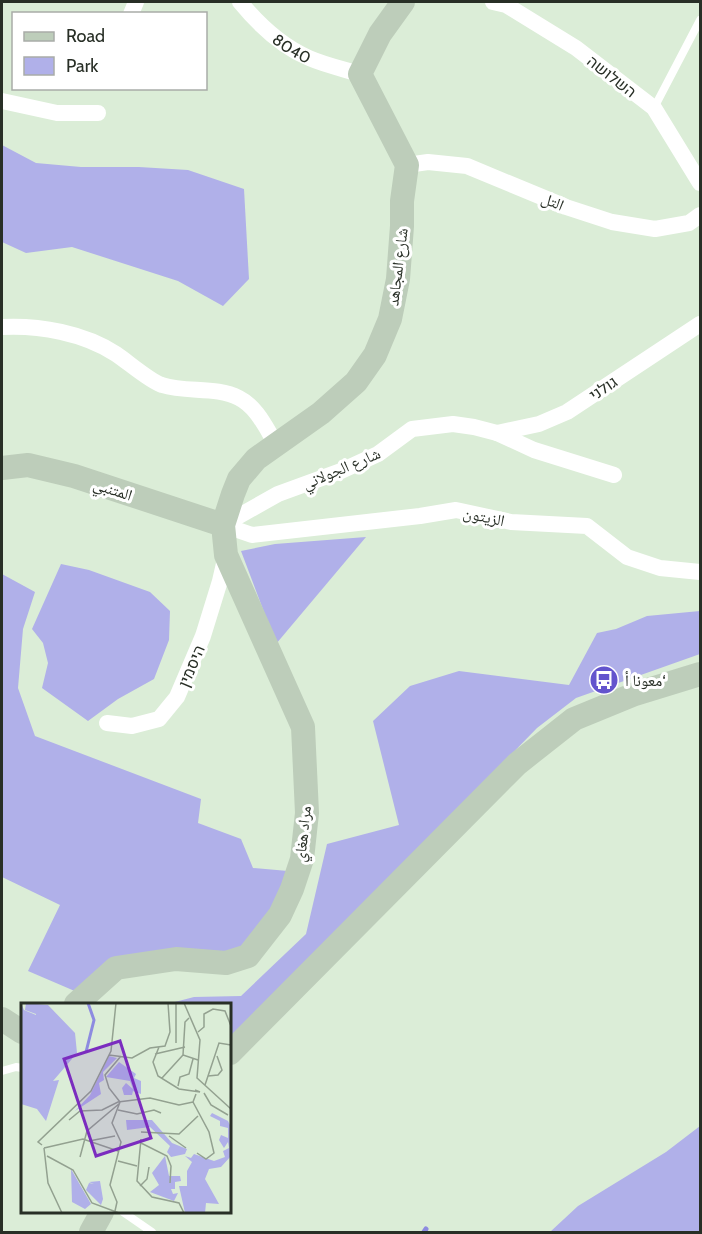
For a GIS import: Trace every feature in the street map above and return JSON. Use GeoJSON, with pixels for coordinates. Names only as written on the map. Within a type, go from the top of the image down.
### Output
{"type":"FeatureCollection","features":[{"type":"Feature","properties":{"kind":"street","name":"8040"},"geometry":{"type":"LineString","coordinates":[[240,2],[255,20],[287,47],[311,59],[360,74]]}},
{"type":"Feature","properties":{"kind":"street"},"geometry":{"type":"LineString","coordinates":[[404,2],[380,34],[360,74],[407,165]]}},
{"type":"Feature","properties":{"kind":"street","name":"השלושה"},"geometry":{"type":"LineString","coordinates":[[493,2],[506,5],[576,48],[654,108],[700,183]]}},
{"type":"Feature","properties":{"kind":"street"},"geometry":{"type":"LineString","coordinates":[[2,101],[57,113],[98,112]]}},
{"type":"Feature","properties":{"kind":"street","name":"التل"},"geometry":{"type":"LineString","coordinates":[[407,165],[428,162],[467,166],[566,207],[612,222],[655,229],[689,223],[700,215]]}},
{"type":"Feature","properties":{"kind":"street","name":"شارع المجاهد"},"geometry":{"type":"LineString","coordinates":[[223,525],[239,478],[256,459],[339,398],[356,382],[375,355],[390,319],[398,279],[402,201],[407,165]]}},
{"type":"Feature","properties":{"kind":"street","name":"גולני"},"geometry":{"type":"LineString","coordinates":[[497,433],[539,424],[567,412],[700,324]]}},
{"type":"Feature","properties":{"kind":"street"},"geometry":{"type":"LineString","coordinates":[[2,327],[19,326],[74,334],[113,352],[160,385],[185,390],[220,392],[240,398],[259,415],[276,444]]}},
{"type":"Feature","properties":{"kind":"street","name":"شارع الجولاني"},"geometry":{"type":"LineString","coordinates":[[223,525],[278,494],[378,454],[412,429],[453,424],[497,433]]}},
{"type":"Feature","properties":{"kind":"street"},"geometry":{"type":"LineString","coordinates":[[497,433],[534,450],[614,475]]}},
{"type":"Feature","properties":{"kind":"street","name":"المتنبي"},"geometry":{"type":"LineString","coordinates":[[2,468],[28,465],[74,476],[223,525]]}},
{"type":"Feature","properties":{"kind":"street","name":"الزيتون"},"geometry":{"type":"LineString","coordinates":[[223,525],[252,535],[268,534],[456,510],[511,522],[587,525],[627,557],[660,568],[700,572]]}},
{"type":"Feature","properties":{"kind":"street","name":"مراد هغاي"},"geometry":{"type":"LineString","coordinates":[[78,1003],[116,969],[176,959],[226,963],[248,956],[280,915],[302,859],[307,813],[303,727],[225,555],[223,525]]}},
{"type":"Feature","properties":{"kind":"street","name":"היסמין"},"geometry":{"type":"LineString","coordinates":[[107,723],[132,726],[159,719],[177,697],[203,636],[220,582],[225,555]]}},
{"type":"Feature","properties":{"kind":"street"},"geometry":{"type":"LineString","coordinates":[[231,1052],[517,764],[574,719],[636,694],[700,674]]}},
{"type":"Feature","properties":{"kind":"street"},"geometry":{"type":"LineString","coordinates":[[2,1019],[21,1031]]}},
{"type":"Feature","properties":{"kind":"street"},"geometry":{"type":"LineString","coordinates":[[91,1233],[101,1213]]}},
{"type":"Feature","properties":{"kind":"lane"},"geometry":{"type":"LineString","coordinates":[[654,108],[700,20]]}},
{"type":"Feature","properties":{"kind":"lane"},"geometry":{"type":"LineString","coordinates":[[2,1071],[21,1068]]}},
{"type":"Feature","properties":{"kind":"lane"},"geometry":{"type":"LineString","coordinates":[[124,1213],[152,1233]]}},
{"type":"Feature","properties":{"kind":"green space"},"geometry":{"type":"Polygon","coordinates":[[[2,145],[36,163],[81,167],[188,170],[244,189],[249,279],[223,306],[178,281],[72,247],[26,253],[2,242],[2,145]]]}},
{"type":"Feature","properties":{"kind":"green space"},"geometry":{"type":"Polygon","coordinates":[[[366,537],[276,644],[241,551],[275,544],[366,537]]]}},
{"type":"Feature","properties":{"kind":"green space"},"geometry":{"type":"Polygon","coordinates":[[[61,564],[89,570],[150,592],[170,611],[169,640],[154,679],[118,699],[88,721],[42,688],[48,663],[43,643],[32,629],[61,564]]]}},
{"type":"Feature","properties":{"kind":"green space"},"geometry":{"type":"Polygon","coordinates":[[[2,574],[35,592],[23,629],[18,688],[35,736],[201,799],[198,823],[241,839],[253,868],[288,871],[252,949],[161,961],[84,995],[28,971],[60,905],[2,877],[2,574]]]}},
{"type":"Feature","properties":{"kind":"green space"},"geometry":{"type":"Polygon","coordinates":[[[700,611],[700,654],[576,698],[537,728],[231,1043],[231,1003],[171,1003],[194,997],[241,996],[306,934],[327,844],[399,825],[373,721],[410,686],[459,671],[569,685],[597,633],[616,629],[647,616],[700,611]]]}},
{"type":"Feature","properties":{"kind":"green space"},"geometry":{"type":"Polygon","coordinates":[[[700,1126],[700,1232],[550,1232],[578,1206],[666,1152],[700,1126]]]}},
{"type":"Feature","properties":{"kind":"place","name":"معونا أ‘"},"geometry":{"type":"Point","coordinates":[604,680]}}]}
